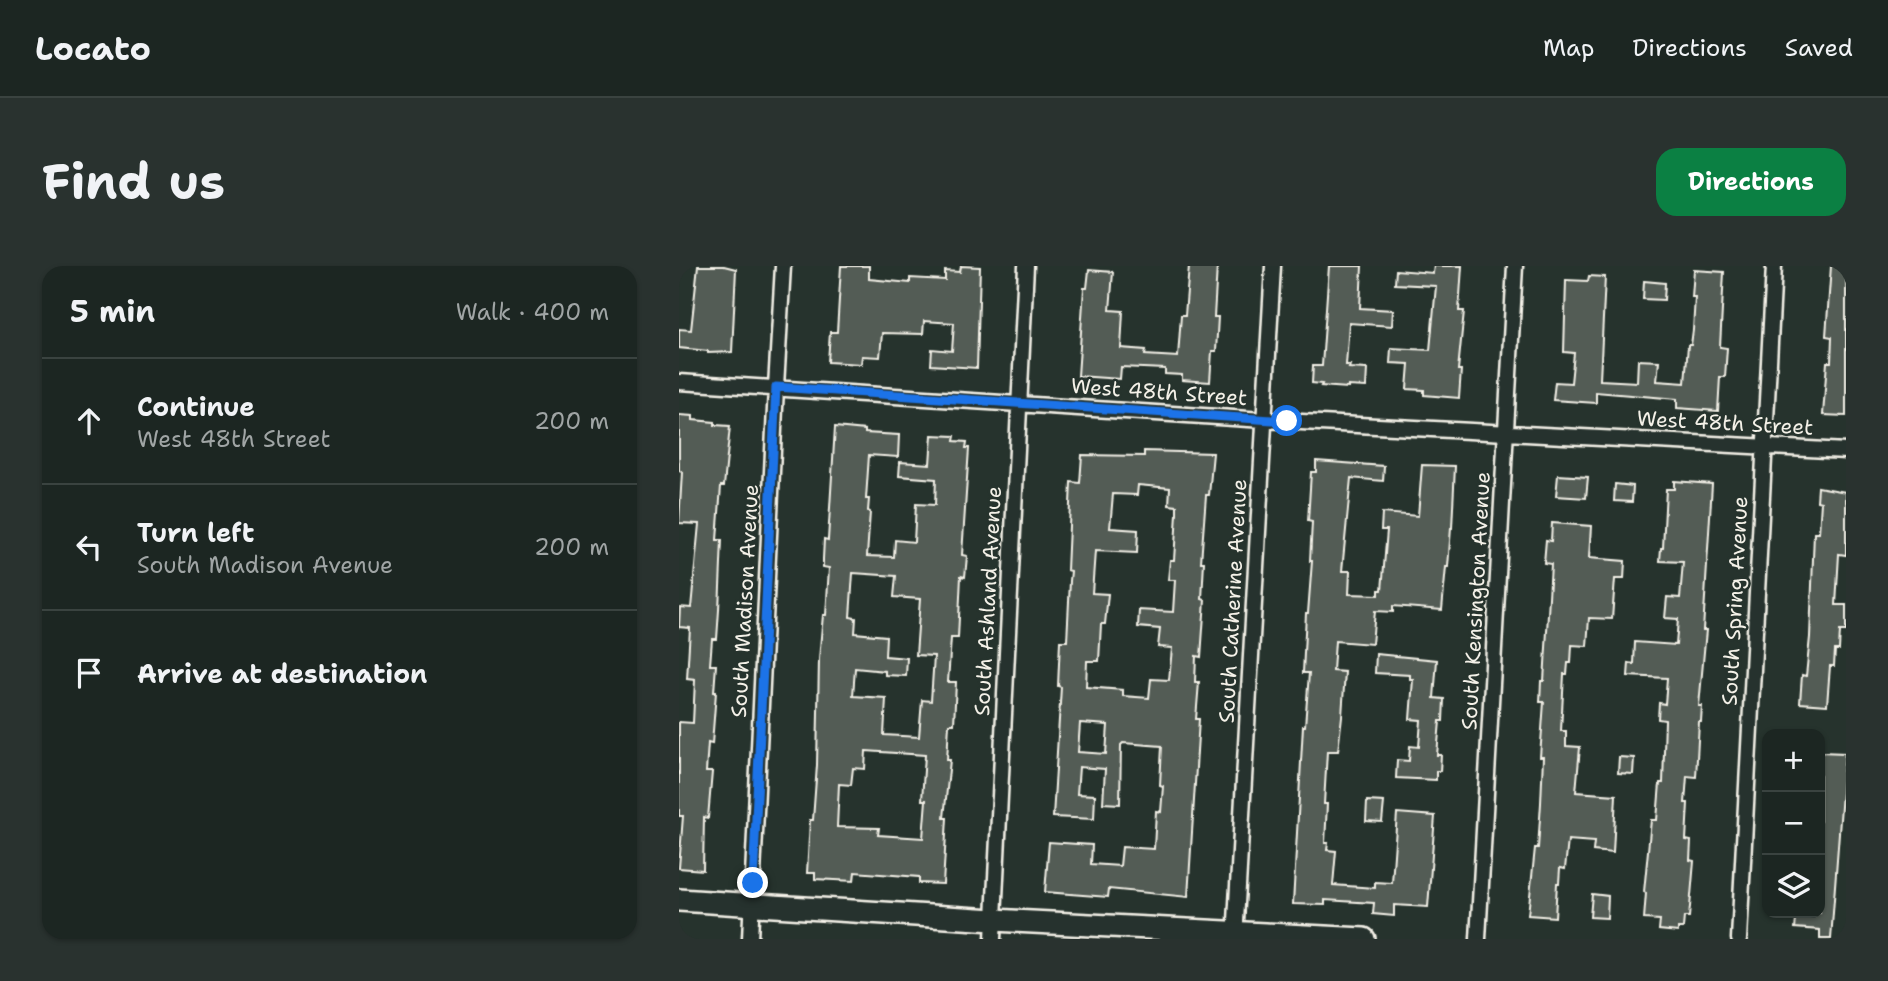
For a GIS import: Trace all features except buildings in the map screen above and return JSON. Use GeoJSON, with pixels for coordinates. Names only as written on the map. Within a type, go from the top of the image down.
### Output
{"type":"FeatureCollection","features":[{"type":"Feature","properties":{"kind":"main road"},"geometry":{"type":"LineString","coordinates":[[679,900],[994,930],[1364,939]]}},
{"type":"Feature","properties":{"kind":"street","name":"South Madison Avenue"},"geometry":{"type":"LineString","coordinates":[[750,939],[783,266]]}},
{"type":"Feature","properties":{"kind":"street","name":"South Ashland Avenue"},"geometry":{"type":"LineString","coordinates":[[994,930],[1026,266]]}},
{"type":"Feature","properties":{"kind":"street","name":"South Catherine Avenue"},"geometry":{"type":"LineString","coordinates":[[1235,935],[1273,266]]}},
{"type":"Feature","properties":{"kind":"street","name":"South Kensington Avenue"},"geometry":{"type":"LineString","coordinates":[[1478,939],[1515,266]]}},
{"type":"Feature","properties":{"kind":"street","name":"South Spring Avenue"},"geometry":{"type":"LineString","coordinates":[[1739,939],[1774,266]]}},
{"type":"Feature","properties":{"kind":"street","name":"West 48th Street"},"geometry":{"type":"LineString","coordinates":[[679,382],[1264,420],[1846,451]]}},
{"type":"Feature","properties":{"kind":"route"},"geometry":{"type":"LineString","coordinates":[[753,883],[776,387],[1287,421]]}}]}
